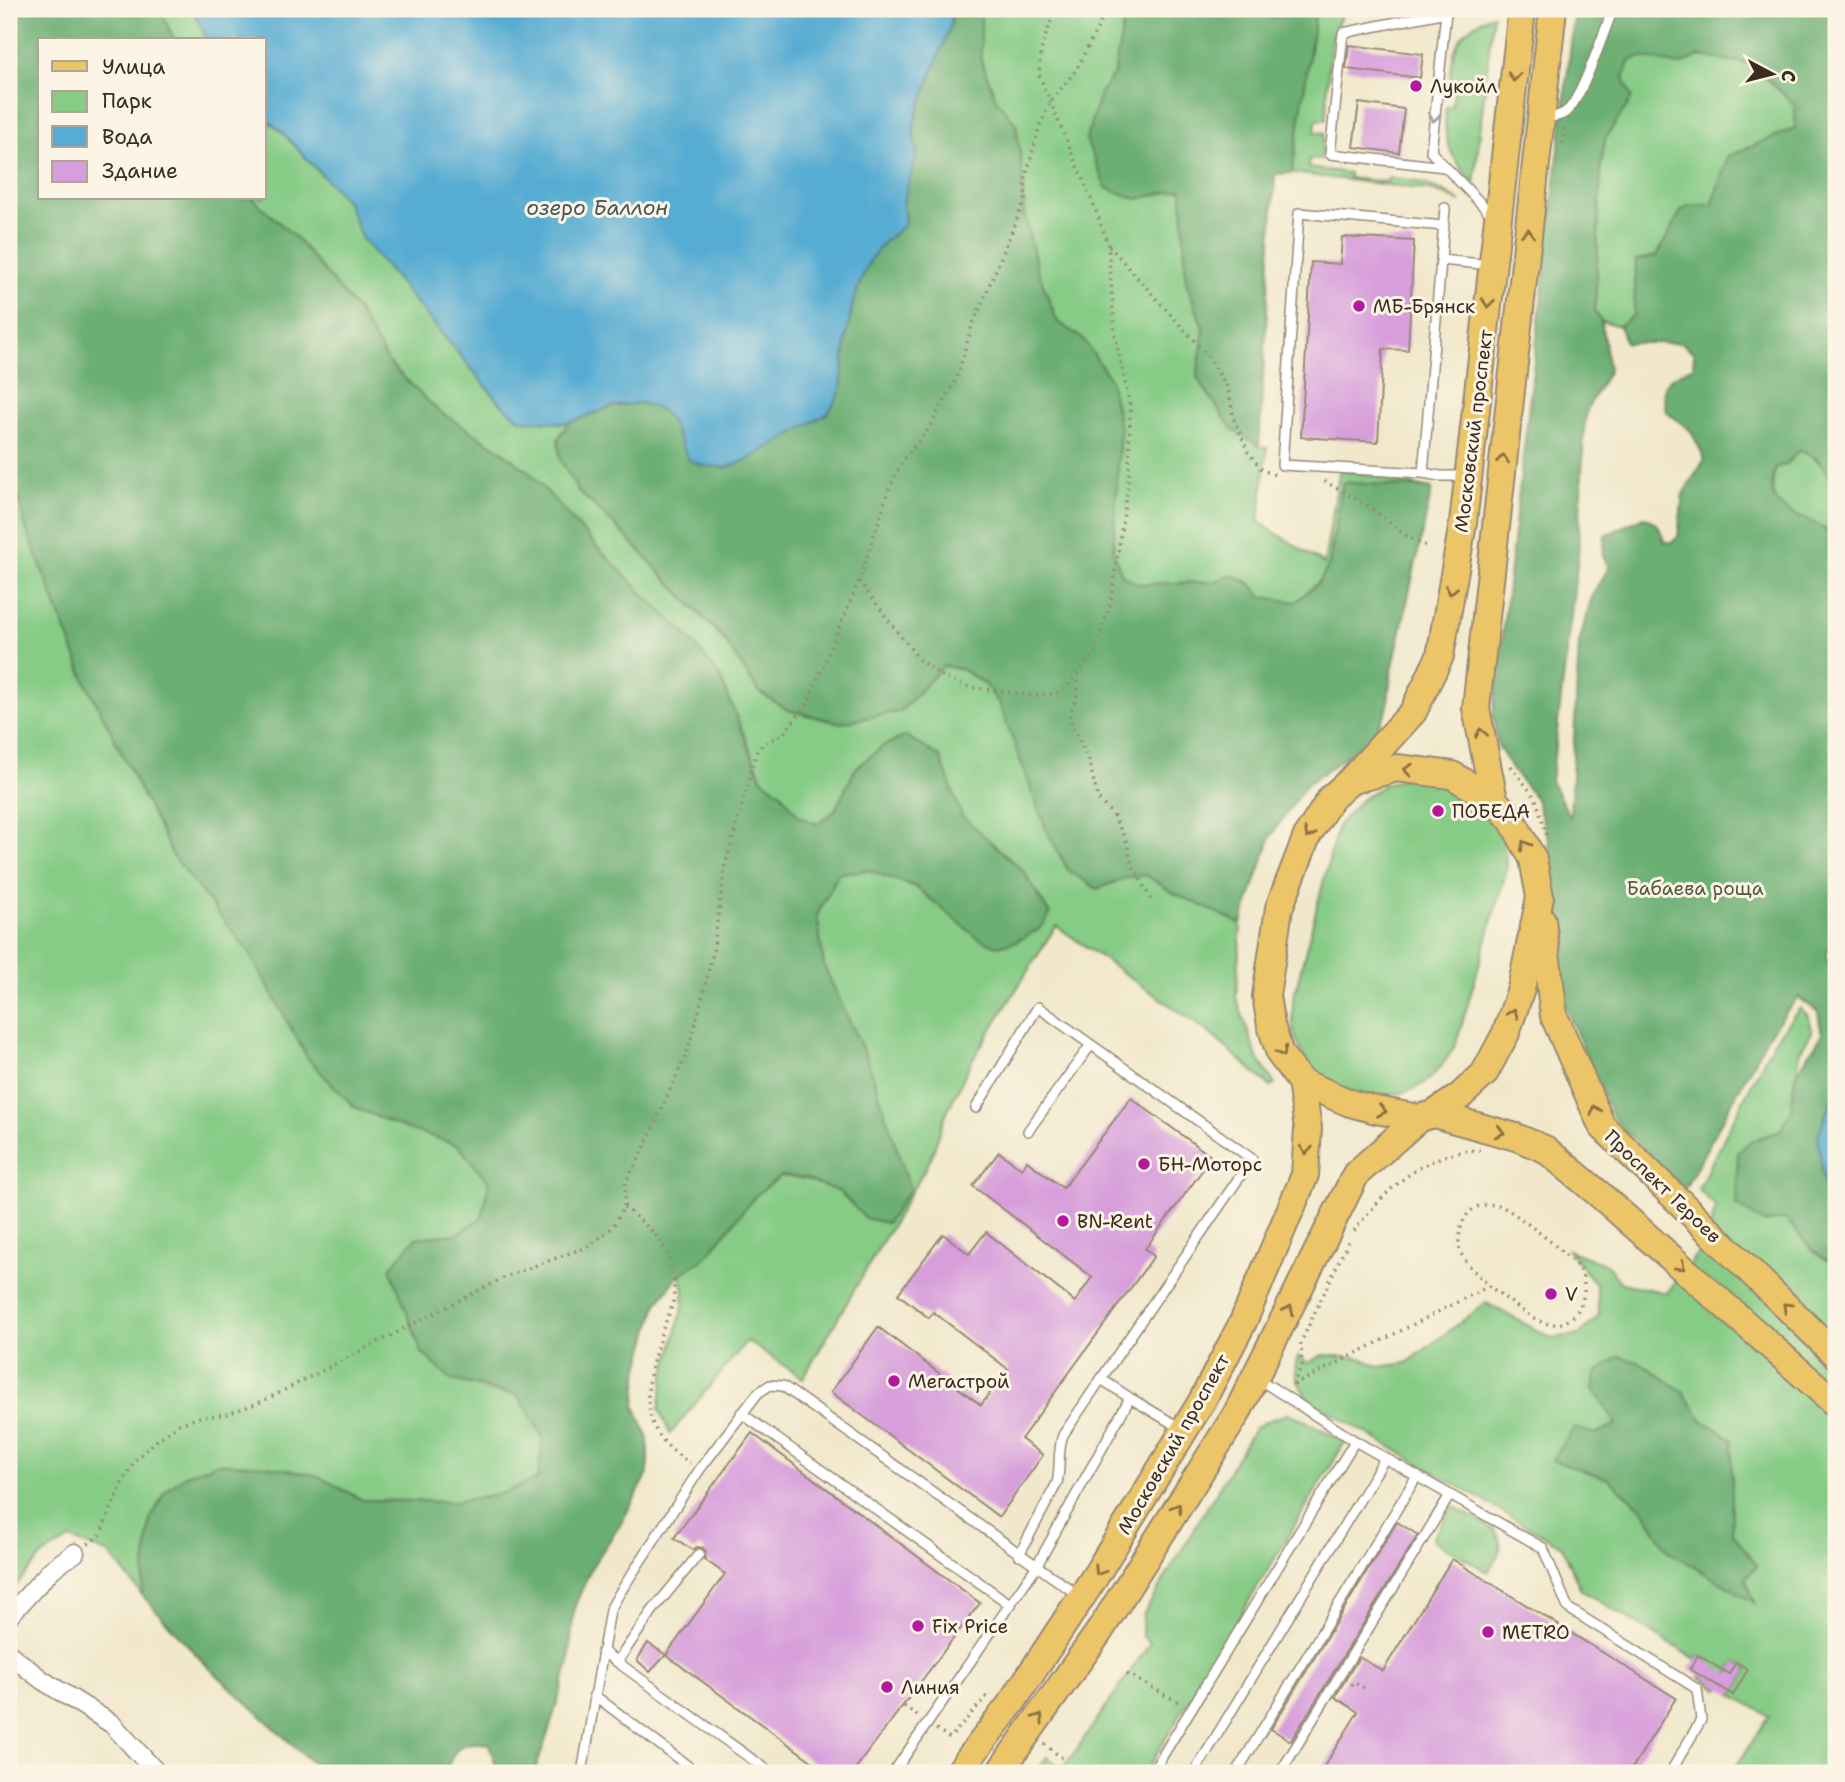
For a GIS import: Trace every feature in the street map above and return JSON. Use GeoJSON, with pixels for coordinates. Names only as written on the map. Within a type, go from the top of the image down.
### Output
{"type":"FeatureCollection","features":[{"type":"Feature","properties":{"kind":"main road","name":"Московский проспект"},"geometry":{"type":"LineString","coordinates":[[958,1773],[1013,1701],[1081,1598],[1184,1430],[1243,1322],[1305,1175],[1308,1129],[1301,1082],[1280,1054],[1271,1026],[1266,996],[1279,908],[1307,836],[1331,798],[1413,712],[1440,656],[1463,523],[1522,9]]}},
{"type":"Feature","properties":{"kind":"main road","name":"Московский проспект"},"geometry":{"type":"LineString","coordinates":[[1494,800],[1476,708],[1553,9]]}},
{"type":"Feature","properties":{"kind":"main road"},"geometry":{"type":"LineString","coordinates":[[1350,781],[1397,768],[1452,775],[1494,800]]}},
{"type":"Feature","properties":{"kind":"main road","name":"Проспект Героев"},"geometry":{"type":"LineString","coordinates":[[1494,800],[1512,820],[1534,859],[1553,1016],[1602,1126],[1836,1355]]}},
{"type":"Feature","properties":{"kind":"main road","name":"Московский проспект"},"geometry":{"type":"LineString","coordinates":[[999,1773],[1099,1632],[1236,1415],[1356,1174],[1427,1116],[1459,1097],[1484,1074],[1506,1033],[1521,989],[1540,897]]}},
{"type":"Feature","properties":{"kind":"main road"},"geometry":{"type":"LineString","coordinates":[[1301,1082],[1350,1103],[1376,1110],[1427,1116],[1516,1137],[1545,1149],[1836,1404]]}},
{"type":"Feature","properties":{"kind":"street"},"geometry":{"type":"LineString","coordinates":[[9,1616],[52,1569],[75,1553]]}},
{"type":"Feature","properties":{"kind":"street"},"geometry":{"type":"LineString","coordinates":[[9,1654],[42,1679],[112,1724],[157,1773]]}},
{"type":"Feature","properties":{"kind":"lane"},"geometry":{"type":"LineString","coordinates":[[1445,167],[1330,154],[1343,33],[1457,9]]}},
{"type":"Feature","properties":{"kind":"lane"},"geometry":{"type":"LineString","coordinates":[[1541,117],[1556,117],[1567,111],[1578,93],[1613,9]]}},
{"type":"Feature","properties":{"kind":"lane"},"geometry":{"type":"LineString","coordinates":[[1446,12],[1431,152],[1498,220]]}},
{"type":"Feature","properties":{"kind":"lane"},"geometry":{"type":"LineString","coordinates":[[1423,473],[1445,208]]}},
{"type":"Feature","properties":{"kind":"lane"},"geometry":{"type":"LineString","coordinates":[[1444,226],[1299,214],[1282,465],[1468,476]]}},
{"type":"Feature","properties":{"kind":"lane"},"geometry":{"type":"LineString","coordinates":[[1441,260],[1493,265]]}},
{"type":"Feature","properties":{"kind":"lane"},"geometry":{"type":"LineString","coordinates":[[976,1108],[1038,1007],[1252,1159],[1063,1435],[1060,1444],[1060,1472],[1056,1483],[1019,1555]]}},
{"type":"Feature","properties":{"kind":"lane"},"geometry":{"type":"LineString","coordinates":[[1028,1131],[1090,1046]]}},
{"type":"Feature","properties":{"kind":"lane"},"geometry":{"type":"LineString","coordinates":[[1255,1377],[1355,1441],[1543,1548],[1568,1608],[1697,1689],[1701,1720],[1670,1773]]}},
{"type":"Feature","properties":{"kind":"lane"},"geometry":{"type":"LineString","coordinates":[[1101,1379],[1184,1430]]}},
{"type":"Feature","properties":{"kind":"lane"},"geometry":{"type":"LineString","coordinates":[[582,1773],[610,1610],[700,1469],[741,1413],[770,1385],[783,1386],[1081,1598]]}},
{"type":"Feature","properties":{"kind":"lane"},"geometry":{"type":"LineString","coordinates":[[892,1773],[1036,1567],[1130,1398]]}},
{"type":"Feature","properties":{"kind":"lane"},"geometry":{"type":"LineString","coordinates":[[741,1413],[1011,1605]]}},
{"type":"Feature","properties":{"kind":"lane"},"geometry":{"type":"LineString","coordinates":[[1152,1773],[1355,1441]]}},
{"type":"Feature","properties":{"kind":"lane"},"geometry":{"type":"LineString","coordinates":[[1194,1773],[1385,1458]]}},
{"type":"Feature","properties":{"kind":"lane"},"geometry":{"type":"LineString","coordinates":[[1236,1773],[1417,1476]]}},
{"type":"Feature","properties":{"kind":"lane"},"geometry":{"type":"LineString","coordinates":[[1280,1773],[1450,1494]]}},
{"type":"Feature","properties":{"kind":"lane"},"geometry":{"type":"LineString","coordinates":[[617,1661],[653,1610],[699,1555]]}},
{"type":"Feature","properties":{"kind":"lane"},"geometry":{"type":"LineString","coordinates":[[602,1651],[771,1773]]}},
{"type":"Feature","properties":{"kind":"lane"},"geometry":{"type":"LineString","coordinates":[[594,1695],[697,1773]]}},
{"type":"Feature","properties":{"kind":"path"},"geometry":{"type":"LineString","coordinates":[[859,581],[919,660],[945,678],[969,687],[1037,696],[1061,692],[1094,655],[1111,601],[1129,477],[1130,406],[1115,335],[1108,245],[1096,208],[1039,75],[1041,50],[1055,9]]}},
{"type":"Feature","properties":{"kind":"path"},"geometry":{"type":"LineString","coordinates":[[75,1553],[100,1535],[123,1481],[138,1458],[179,1424],[261,1402],[507,1276],[589,1246],[612,1228],[624,1207],[626,1181],[640,1157],[686,1055],[713,953],[725,866],[757,751],[763,744],[784,733],[807,704],[859,581],[889,489],[903,460],[928,430],[956,380],[971,328],[1025,200],[1026,176],[1040,125],[1051,101],[1076,70],[1107,9]]}},
{"type":"Feature","properties":{"kind":"path"},"geometry":{"type":"LineString","coordinates":[[1108,245],[1207,355],[1228,388],[1234,419],[1248,452],[1262,470],[1271,475],[1285,475]]}},
{"type":"Feature","properties":{"kind":"path"},"geometry":{"type":"LineString","coordinates":[[1323,481],[1370,507],[1408,537],[1430,548]]}},
{"type":"Feature","properties":{"kind":"path"},"geometry":{"type":"LineString","coordinates":[[1078,671],[1078,691],[1069,718],[1087,758],[1098,799],[1113,815],[1126,840],[1131,862],[1153,903]]}},
{"type":"Feature","properties":{"kind":"path"},"geometry":{"type":"LineString","coordinates":[[1485,1150],[1462,1150],[1441,1156],[1404,1176],[1354,1230],[1301,1342],[1302,1365],[1292,1385],[1489,1286]]}},
{"type":"Feature","properties":{"kind":"path"},"geometry":{"type":"LineString","coordinates":[[1486,1204],[1502,1206],[1518,1215],[1580,1270],[1584,1283],[1584,1298],[1580,1310],[1570,1319],[1555,1323],[1542,1322],[1489,1286],[1460,1252],[1459,1236],[1463,1219],[1473,1208],[1486,1204]]}},
{"type":"Feature","properties":{"kind":"path"},"geometry":{"type":"LineString","coordinates":[[624,1207],[654,1234],[667,1253],[673,1274],[673,1304],[648,1382],[648,1410],[656,1432],[671,1451],[700,1469]]}},
{"type":"Feature","properties":{"kind":"green space"},"geometry":{"type":"Polygon","coordinates":[[[9,9],[160,9],[173,38],[38,38],[38,200],[254,200],[297,239],[357,310],[389,363],[437,410],[499,449],[529,472],[596,546],[686,634],[720,677],[762,779],[781,793],[799,816],[816,824],[834,812],[856,768],[884,745],[906,736],[940,757],[962,816],[1024,872],[1050,915],[1038,930],[1015,942],[997,946],[978,938],[916,887],[868,870],[839,873],[817,915],[824,966],[868,1061],[910,1189],[887,1223],[865,1218],[840,1192],[806,1179],[781,1176],[756,1195],[705,1258],[679,1275],[657,1304],[639,1368],[635,1406],[648,1438],[648,1474],[620,1525],[591,1568],[574,1608],[569,1663],[534,1773],[498,1773],[489,1744],[471,1743],[456,1751],[445,1773],[323,1773],[203,1662],[142,1595],[150,1520],[165,1492],[185,1475],[218,1463],[268,1466],[316,1475],[362,1500],[454,1502],[503,1493],[538,1479],[543,1437],[518,1395],[452,1380],[422,1353],[390,1268],[416,1238],[457,1234],[482,1217],[489,1182],[458,1145],[399,1126],[354,1107],[308,1059],[249,952],[173,856],[85,680],[24,522],[9,456],[9,9]]]}},
{"type":"Feature","properties":{"kind":"green space"},"geometry":{"type":"Polygon","coordinates":[[[160,9],[193,9],[206,38],[173,38],[160,9]]]}},
{"type":"Feature","properties":{"kind":"green space"},"geometry":{"type":"Polygon","coordinates":[[[952,9],[981,9],[981,60],[996,99],[1016,124],[1024,213],[1037,268],[1057,321],[1084,340],[1110,379],[1120,429],[1113,551],[1122,575],[1138,584],[1213,582],[1232,575],[1250,583],[1262,597],[1296,602],[1319,582],[1329,565],[1343,482],[1432,489],[1391,675],[1387,711],[1369,740],[1306,785],[1271,836],[1241,924],[1172,892],[1146,875],[1122,879],[1097,889],[1068,870],[1046,829],[999,703],[985,684],[961,669],[943,666],[901,711],[841,723],[788,710],[759,692],[723,638],[616,526],[578,491],[560,459],[558,439],[568,423],[614,406],[641,403],[661,410],[671,422],[689,460],[747,460],[828,413],[841,391],[846,338],[853,302],[861,280],[871,258],[885,241],[905,224],[903,202],[917,154],[913,136],[915,119],[951,24],[952,9]]]}},
{"type":"Feature","properties":{"kind":"green space"},"geometry":{"type":"Polygon","coordinates":[[[981,9],[1126,9],[1114,74],[1100,93],[1137,199],[1182,188],[1186,281],[1204,330],[1198,378],[1259,446],[1267,448],[1259,522],[1324,564],[1340,469],[1432,489],[1343,482],[1329,565],[1319,582],[1296,602],[1262,597],[1250,583],[1232,575],[1213,582],[1138,584],[1122,575],[1113,551],[1120,429],[1084,340],[1057,321],[1037,268],[1024,213],[1016,124],[996,99],[981,60],[981,9]]]}},
{"type":"Feature","properties":{"kind":"green space"},"geometry":{"type":"Polygon","coordinates":[[[1126,9],[1268,9],[1273,18],[1316,9],[1292,173],[1275,174],[1259,446],[1232,429],[1197,378],[1204,330],[1186,281],[1182,189],[1137,199],[1106,188],[1086,139],[1100,93],[1114,74],[1126,9]]]}},
{"type":"Feature","properties":{"kind":"green space"},"geometry":{"type":"Polygon","coordinates":[[[1316,9],[1347,9],[1340,18],[1332,45],[1326,120],[1316,120],[1315,132],[1324,133],[1321,160],[1309,159],[1308,168],[1349,173],[1349,178],[1387,182],[1388,177],[1418,182],[1443,191],[1461,202],[1434,191],[1292,173],[1316,9]]]}},
{"type":"Feature","properties":{"kind":"green space","name":"Бабаева роща"},"geometry":{"type":"Polygon","coordinates":[[[1575,9],[1836,9],[1836,485],[1818,459],[1799,450],[1787,464],[1776,467],[1772,485],[1774,498],[1781,507],[1827,530],[1836,540],[1836,937],[1827,953],[1828,963],[1836,963],[1836,1088],[1818,1136],[1836,1212],[1836,1263],[1821,1257],[1786,1219],[1764,1223],[1736,1205],[1738,1152],[1751,1141],[1780,1131],[1791,1111],[1795,1075],[1822,1035],[1818,1012],[1798,997],[1769,1034],[1684,1190],[1613,1118],[1566,1009],[1548,839],[1536,799],[1512,769],[1497,744],[1493,715],[1575,9]],[[1699,56],[1680,65],[1640,57],[1629,61],[1624,78],[1632,98],[1605,139],[1601,165],[1595,311],[1601,321],[1609,370],[1587,409],[1578,556],[1551,781],[1570,817],[1579,643],[1593,593],[1609,568],[1603,555],[1605,535],[1645,517],[1658,525],[1665,542],[1672,542],[1678,537],[1683,494],[1705,459],[1691,431],[1666,411],[1664,393],[1671,378],[1693,367],[1694,353],[1682,343],[1626,343],[1619,326],[1634,315],[1636,260],[1657,256],[1681,211],[1690,205],[1712,205],[1728,156],[1795,128],[1795,105],[1752,64],[1699,56]]]}},
{"type":"Feature","properties":{"kind":"green space"},"geometry":{"type":"Polygon","coordinates":[[[1493,15],[1474,184],[1450,149],[1446,131],[1446,107],[1452,107],[1455,88],[1449,86],[1458,42],[1471,27],[1493,15]]]}},
{"type":"Feature","properties":{"kind":"green space"},"geometry":{"type":"Polygon","coordinates":[[[1699,56],[1751,64],[1795,105],[1795,128],[1712,205],[1690,205],[1681,211],[1657,256],[1636,260],[1634,315],[1619,326],[1601,321],[1595,311],[1601,165],[1605,139],[1632,98],[1624,78],[1629,61],[1640,57],[1680,65],[1699,56]]]}},
{"type":"Feature","properties":{"kind":"green space"},"geometry":{"type":"Polygon","coordinates":[[[266,119],[282,132],[348,203],[361,237],[501,404],[548,422],[568,423],[558,439],[578,491],[616,526],[723,639],[759,692],[788,710],[830,721],[926,683],[943,666],[961,669],[985,684],[999,703],[1024,764],[1097,889],[1122,879],[1146,875],[1172,892],[1241,924],[1236,997],[1257,1057],[1275,1084],[1271,1087],[1207,1031],[1056,926],[971,1062],[945,1116],[931,1158],[803,1378],[747,1341],[670,1434],[659,1409],[664,1378],[683,1306],[684,1288],[679,1275],[705,1258],[756,1195],[781,1176],[806,1179],[840,1192],[865,1218],[886,1223],[910,1189],[868,1061],[824,966],[817,915],[839,873],[868,870],[916,887],[978,938],[1050,914],[1024,872],[962,816],[940,757],[856,768],[834,812],[816,824],[799,816],[781,793],[762,779],[720,677],[686,634],[596,546],[529,472],[499,449],[437,410],[389,363],[357,310],[254,200],[266,200],[266,119]]]}},
{"type":"Feature","properties":{"kind":"green space"},"geometry":{"type":"Polygon","coordinates":[[[1799,449],[1814,458],[1831,476],[1836,498],[1836,540],[1827,530],[1781,507],[1774,498],[1772,485],[1776,467],[1787,464],[1799,449]]]}},
{"type":"Feature","properties":{"kind":"green space"},"geometry":{"type":"Polygon","coordinates":[[[9,456],[24,522],[85,680],[173,856],[249,952],[308,1059],[354,1107],[399,1126],[458,1145],[489,1182],[483,1217],[457,1234],[416,1238],[485,1390],[518,1395],[543,1437],[538,1479],[503,1493],[454,1502],[362,1500],[316,1475],[185,1475],[165,1492],[150,1520],[142,1595],[110,1554],[70,1539],[43,1555],[9,1593],[9,456]]]}},
{"type":"Feature","properties":{"kind":"green space"},"geometry":{"type":"Polygon","coordinates":[[[1411,776],[1441,779],[1490,812],[1503,839],[1507,869],[1456,1044],[1449,1056],[1421,1085],[1402,1093],[1382,1096],[1362,1094],[1342,1088],[1310,1064],[1299,1047],[1293,1027],[1293,1000],[1338,825],[1360,801],[1383,785],[1411,776]]]}},
{"type":"Feature","properties":{"kind":"green space"},"geometry":{"type":"Polygon","coordinates":[[[1800,1008],[1809,1017],[1812,1032],[1800,1051],[1791,1111],[1780,1131],[1751,1141],[1795,1230],[1821,1257],[1836,1263],[1836,1773],[1732,1773],[1769,1716],[1733,1695],[1748,1669],[1736,1662],[1719,1689],[1700,1677],[1709,1661],[1698,1655],[1696,1659],[1581,1590],[1562,1546],[1309,1400],[1296,1374],[1298,1356],[1308,1363],[1323,1355],[1361,1358],[1380,1367],[1407,1363],[1486,1303],[1551,1338],[1579,1335],[1599,1316],[1596,1284],[1568,1250],[1607,1265],[1621,1283],[1667,1293],[1706,1242],[1716,1207],[1698,1189],[1773,1042],[1800,1008]],[[1641,1363],[1593,1389],[1618,1424],[1596,1434],[1574,1429],[1552,1460],[1608,1479],[1642,1508],[1669,1552],[1755,1602],[1745,1578],[1757,1566],[1732,1532],[1732,1439],[1702,1420],[1682,1391],[1641,1363]]]}},
{"type":"Feature","properties":{"kind":"green space"},"geometry":{"type":"Polygon","coordinates":[[[1619,1356],[1641,1363],[1682,1391],[1702,1420],[1732,1440],[1732,1532],[1757,1566],[1745,1578],[1755,1603],[1669,1552],[1642,1508],[1608,1479],[1552,1460],[1574,1428],[1596,1434],[1617,1424],[1593,1389],[1595,1374],[1619,1356]]]}},
{"type":"Feature","properties":{"kind":"green space"},"geometry":{"type":"Polygon","coordinates":[[[1288,1414],[1345,1442],[1145,1773],[1035,1773],[1047,1757],[1063,1769],[1150,1643],[1142,1636],[1143,1615],[1254,1429],[1266,1421],[1288,1414]]]}},
{"type":"Feature","properties":{"kind":"green space"},"geometry":{"type":"Polygon","coordinates":[[[1453,1506],[1493,1529],[1500,1540],[1499,1551],[1488,1572],[1432,1539],[1453,1506]]]}},
{"type":"Feature","properties":{"kind":"water","name":"озеро Баллон"},"geometry":{"type":"Polygon","coordinates":[[[193,9],[952,9],[951,24],[915,119],[913,136],[917,154],[903,202],[905,224],[885,241],[871,258],[861,280],[853,302],[846,338],[841,391],[828,413],[747,460],[726,468],[704,466],[689,460],[671,422],[661,410],[641,403],[614,406],[568,423],[521,420],[501,404],[361,237],[348,203],[282,132],[266,119],[266,38],[206,38],[193,9]]]}},
{"type":"Feature","properties":{"kind":"water"},"geometry":{"type":"Polygon","coordinates":[[[1836,1088],[1836,1212],[1823,1180],[1818,1136],[1836,1088]]]}},
{"type":"Feature","properties":{"kind":"building"},"geometry":{"type":"Polygon","coordinates":[[[1349,45],[1423,54],[1420,78],[1346,69],[1349,45]]]}},
{"type":"Feature","properties":{"kind":"building"},"geometry":{"type":"Polygon","coordinates":[[[1359,103],[1404,109],[1399,153],[1353,147],[1359,103]]]}},
{"type":"Feature","properties":{"kind":"building","name":"МБ-Брянск"},"geometry":{"type":"Polygon","coordinates":[[[1342,237],[1414,241],[1408,350],[1383,349],[1378,442],[1301,437],[1311,262],[1340,264],[1342,237]]]}},
{"type":"Feature","properties":{"kind":"building","name":"Мегастрой"},"geometry":{"type":"Polygon","coordinates":[[[1131,1098],[1212,1157],[1145,1249],[1154,1256],[1021,1439],[1043,1455],[999,1517],[831,1392],[878,1327],[981,1405],[1008,1369],[933,1312],[929,1318],[898,1294],[943,1234],[969,1254],[986,1232],[1075,1302],[1092,1277],[973,1186],[999,1152],[1022,1169],[1027,1161],[1063,1188],[1131,1098]]]}},
{"type":"Feature","properties":{"kind":"building"},"geometry":{"type":"Polygon","coordinates":[[[752,1433],[980,1603],[852,1773],[828,1773],[666,1655],[725,1574],[704,1559],[706,1552],[703,1548],[697,1547],[693,1550],[674,1538],[752,1433]]]}},
{"type":"Feature","properties":{"kind":"building"},"geometry":{"type":"Polygon","coordinates":[[[1397,1522],[1418,1535],[1291,1741],[1271,1729],[1397,1522]]]}},
{"type":"Feature","properties":{"kind":"building","name":"METRO"},"geometry":{"type":"Polygon","coordinates":[[[1452,1559],[1676,1698],[1629,1773],[1320,1773],[1358,1712],[1335,1697],[1359,1657],[1383,1671],[1452,1559]]]}},
{"type":"Feature","properties":{"kind":"building"},"geometry":{"type":"Polygon","coordinates":[[[648,1643],[666,1655],[650,1672],[637,1660],[648,1643]]]}},
{"type":"Feature","properties":{"kind":"building"},"geometry":{"type":"Polygon","coordinates":[[[1698,1655],[1729,1674],[1736,1662],[1748,1669],[1733,1695],[1690,1669],[1698,1655]]]}},
{"type":"Feature","properties":{"kind":"place","name":"Лукойл"},"geometry":{"type":"Point","coordinates":[1416,86]}},
{"type":"Feature","properties":{"kind":"place","name":"МБ-Брянск"},"geometry":{"type":"Point","coordinates":[1359,306]}},
{"type":"Feature","properties":{"kind":"place","name":"ПОБЕДА"},"geometry":{"type":"Point","coordinates":[1438,811]}},
{"type":"Feature","properties":{"kind":"place","name":"БН-Моторс"},"geometry":{"type":"Point","coordinates":[1144,1164]}},
{"type":"Feature","properties":{"kind":"place","name":"BN-Rent"},"geometry":{"type":"Point","coordinates":[1063,1221]}},
{"type":"Feature","properties":{"kind":"place","name":"V"},"geometry":{"type":"Point","coordinates":[1551,1294]}},
{"type":"Feature","properties":{"kind":"place","name":"Мегастрой"},"geometry":{"type":"Point","coordinates":[894,1381]}},
{"type":"Feature","properties":{"kind":"place","name":"Fix Price"},"geometry":{"type":"Point","coordinates":[918,1626]}},
{"type":"Feature","properties":{"kind":"place","name":"METRO"},"geometry":{"type":"Point","coordinates":[1488,1632]}},
{"type":"Feature","properties":{"kind":"place","name":"Линия"},"geometry":{"type":"Point","coordinates":[887,1687]}}]}
